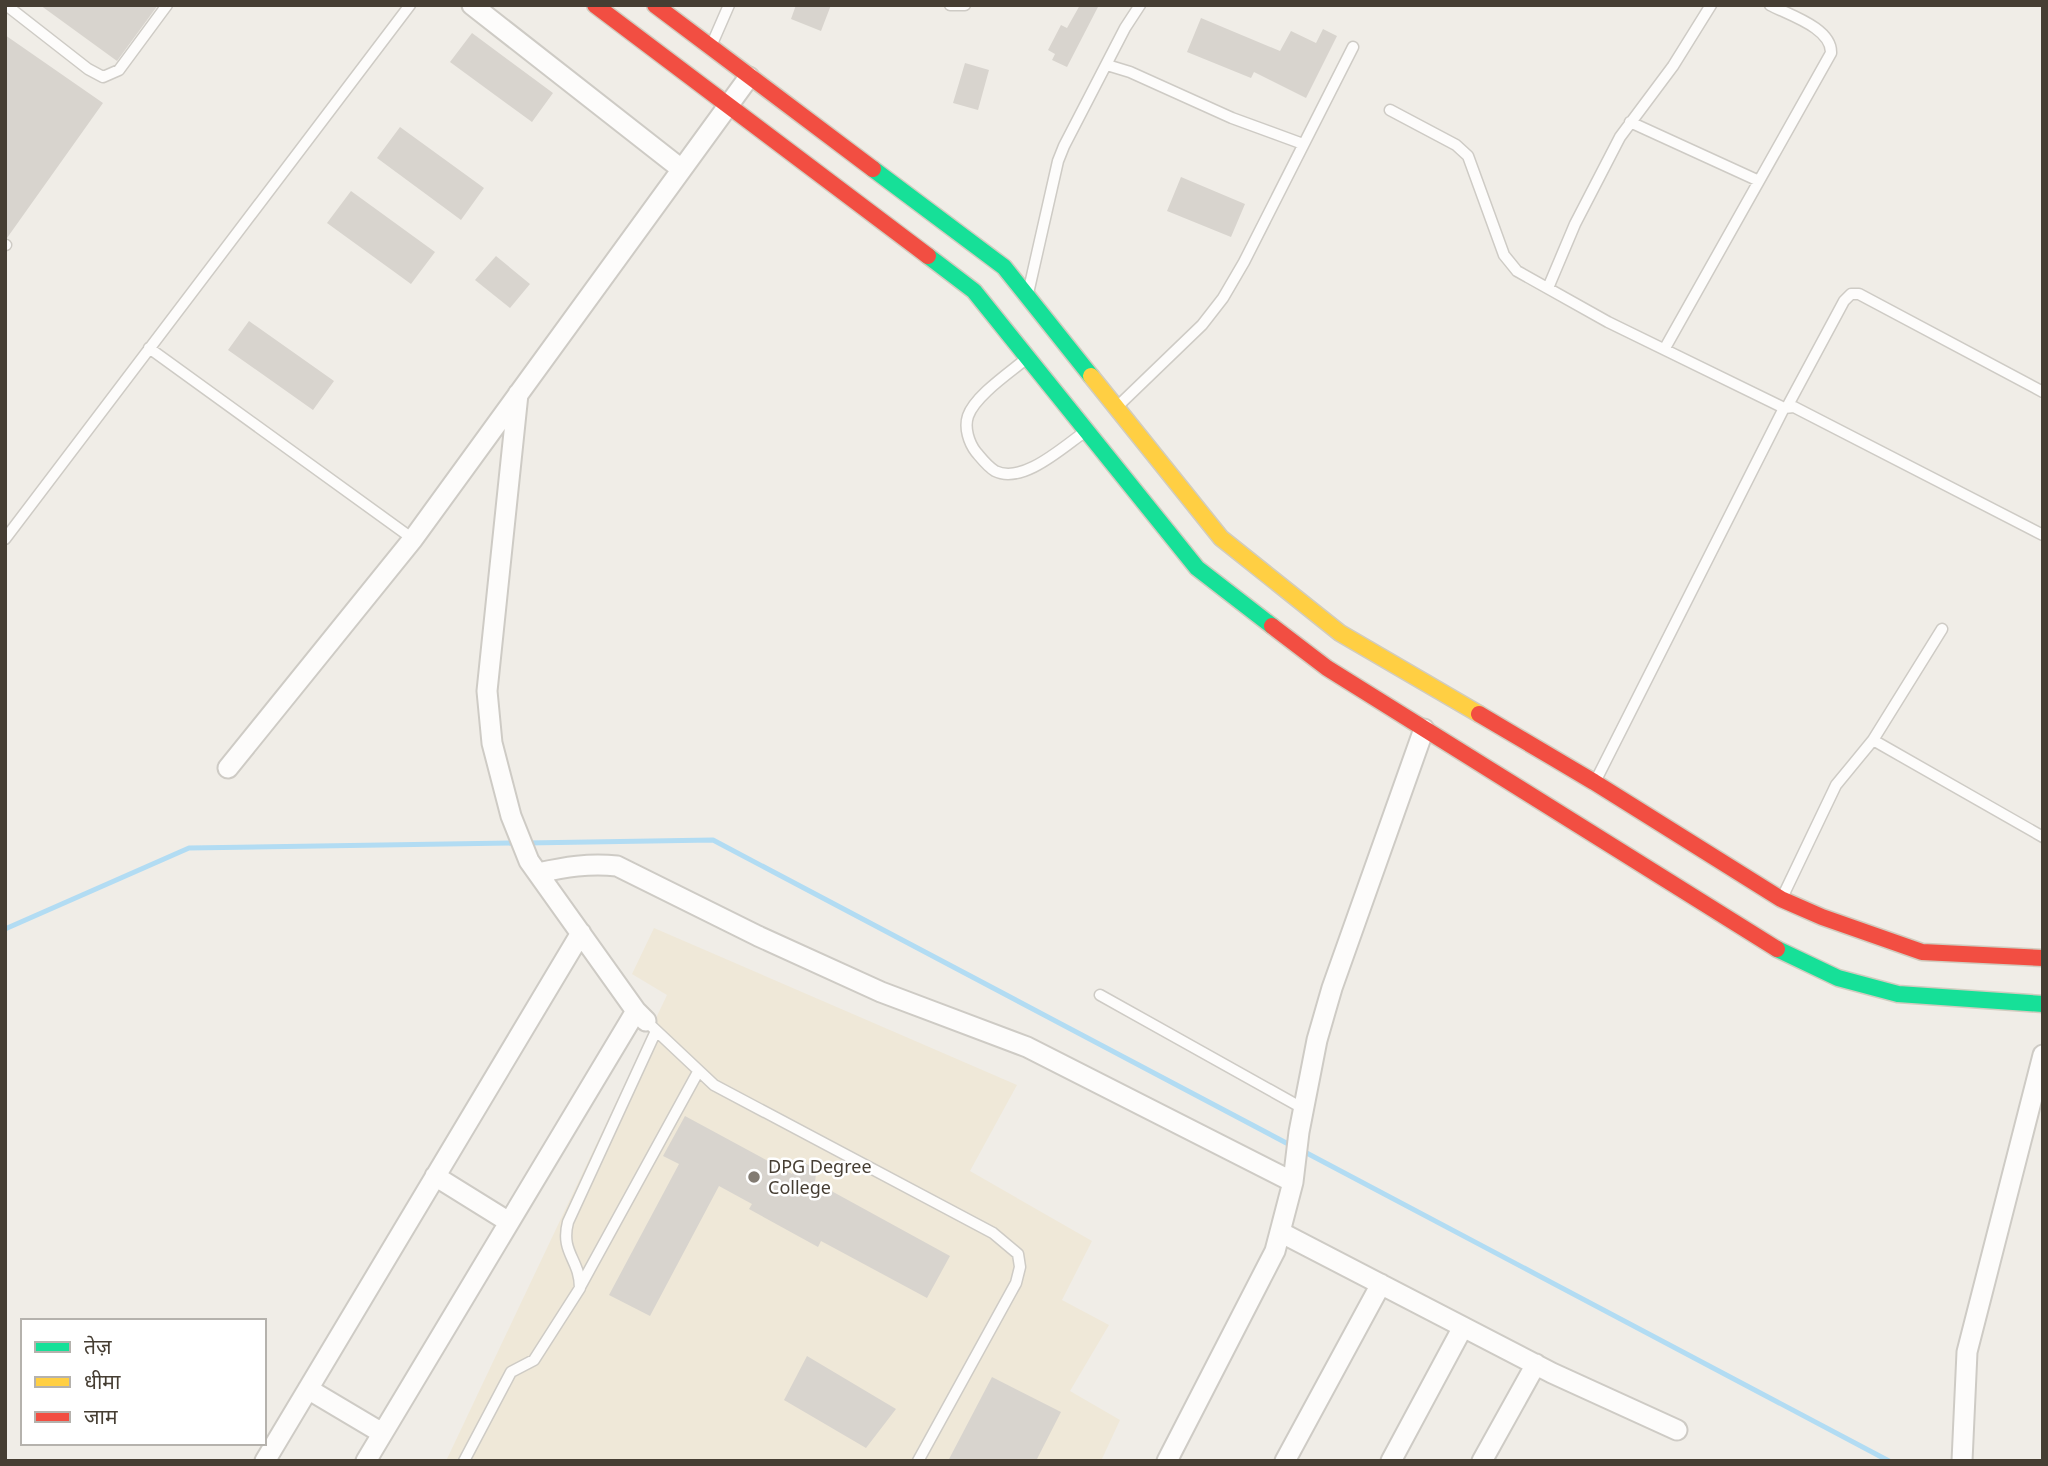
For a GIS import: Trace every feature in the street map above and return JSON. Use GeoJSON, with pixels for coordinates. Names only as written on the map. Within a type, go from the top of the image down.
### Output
{"type":"FeatureCollection","features":[{"type":"Feature","properties":{"kind":"main road"},"geometry":{"type":"LineString","coordinates":[[594,5],[974,291],[1086,430],[1136,462],[1221,537],[1340,633],[1594,782],[1781,899],[1822,917],[1922,952],[2043,958]]}},
{"type":"Feature","properties":{"kind":"main road"},"geometry":{"type":"LineString","coordinates":[[655,5],[1004,267],[1116,408],[1136,462],[1197,568],[1326,668],[1777,949],[1838,978],[1898,994],[2043,1004]]}},
{"type":"Feature","properties":{"kind":"street"},"geometry":{"type":"LineString","coordinates":[[471,5],[680,168]]}},
{"type":"Feature","properties":{"kind":"street"},"geometry":{"type":"LineString","coordinates":[[228,768],[413,539],[748,76]]}},
{"type":"Feature","properties":{"kind":"street"},"geometry":{"type":"LineString","coordinates":[[366,1461],[509,1222],[646,1021],[533,867],[512,816],[492,743],[487,691],[518,393]]}},
{"type":"Feature","properties":{"kind":"street"},"geometry":{"type":"LineString","coordinates":[[1167,1461],[1275,1251],[1293,1182],[1299,1132],[1317,1040],[1332,988],[1424,729]]}},
{"type":"Feature","properties":{"kind":"street"},"geometry":{"type":"LineString","coordinates":[[533,867],[596,864],[617,866],[758,936],[881,992],[1027,1047],[1293,1182]]}},
{"type":"Feature","properties":{"kind":"street"},"geometry":{"type":"LineString","coordinates":[[265,1461],[581,933]]}},
{"type":"Feature","properties":{"kind":"street"},"geometry":{"type":"LineString","coordinates":[[1962,1461],[1967,1352],[2043,1055]]}},
{"type":"Feature","properties":{"kind":"street"},"geometry":{"type":"LineString","coordinates":[[435,1176],[509,1222]]}},
{"type":"Feature","properties":{"kind":"street"},"geometry":{"type":"LineString","coordinates":[[1280,1232],[1536,1364],[1677,1430]]}},
{"type":"Feature","properties":{"kind":"street"},"geometry":{"type":"LineString","coordinates":[[1285,1461],[1381,1284]]}},
{"type":"Feature","properties":{"kind":"street"},"geometry":{"type":"LineString","coordinates":[[1391,1461],[1463,1327]]}},
{"type":"Feature","properties":{"kind":"street"},"geometry":{"type":"LineString","coordinates":[[1482,1461],[1536,1364]]}},
{"type":"Feature","properties":{"kind":"street"},"geometry":{"type":"LineString","coordinates":[[308,1389],[382,1433]]}},
{"type":"Feature","properties":{"kind":"lane"},"geometry":{"type":"LineString","coordinates":[[6,5],[88,69],[103,77],[119,69],[167,5]]}},
{"type":"Feature","properties":{"kind":"lane"},"geometry":{"type":"LineString","coordinates":[[5,540],[410,5]]}},
{"type":"Feature","properties":{"kind":"lane"},"geometry":{"type":"LineString","coordinates":[[710,48],[729,5]]}},
{"type":"Feature","properties":{"kind":"lane"},"geometry":{"type":"LineString","coordinates":[[950,5],[965,5]]}},
{"type":"Feature","properties":{"kind":"lane"},"geometry":{"type":"LineString","coordinates":[[1027,297],[1058,161],[1073,126],[1140,5]]}},
{"type":"Feature","properties":{"kind":"lane"},"geometry":{"type":"LineString","coordinates":[[1548,288],[1575,224],[1630,122],[1673,66],[1711,5]]}},
{"type":"Feature","properties":{"kind":"lane"},"geometry":{"type":"LineString","coordinates":[[1665,348],[1831,53],[1831,45],[1823,32],[1770,5]]}},
{"type":"Feature","properties":{"kind":"lane"},"geometry":{"type":"LineString","coordinates":[[1116,408],[1202,325],[1223,298],[1353,47]]}},
{"type":"Feature","properties":{"kind":"lane"},"geometry":{"type":"LineString","coordinates":[[1107,65],[1130,72],[1232,117],[1303,144]]}},
{"type":"Feature","properties":{"kind":"lane"},"geometry":{"type":"LineString","coordinates":[[1390,110],[1456,145],[1468,156],[1504,255],[1517,271],[1608,322],[1786,408],[1794,407],[2043,535]]}},
{"type":"Feature","properties":{"kind":"lane"},"geometry":{"type":"LineString","coordinates":[[1630,122],[1759,181]]}},
{"type":"Feature","properties":{"kind":"lane"},"geometry":{"type":"LineString","coordinates":[[1594,782],[1786,408],[1844,301],[1851,294],[1859,294],[2043,392]]}},
{"type":"Feature","properties":{"kind":"lane"},"geometry":{"type":"LineString","coordinates":[[149,348],[413,539]]}},
{"type":"Feature","properties":{"kind":"lane"},"geometry":{"type":"LineString","coordinates":[[1028,357],[979,399],[968,416],[967,432],[971,446],[986,464],[998,472],[1021,472],[1038,466],[1086,430]]}},
{"type":"Feature","properties":{"kind":"lane"},"geometry":{"type":"LineString","coordinates":[[1781,899],[1830,794],[1873,740],[1942,629]]}},
{"type":"Feature","properties":{"kind":"lane"},"geometry":{"type":"LineString","coordinates":[[1873,740],[2043,837]]}},
{"type":"Feature","properties":{"kind":"lane"},"geometry":{"type":"LineString","coordinates":[[1100,995],[1304,1109]]}},
{"type":"Feature","properties":{"kind":"lane"},"geometry":{"type":"LineString","coordinates":[[580,1288],[580,1275],[565,1242],[568,1222],[646,1021],[714,1086],[993,1233],[1018,1254],[1020,1267],[1016,1283],[918,1461]]}},
{"type":"Feature","properties":{"kind":"lane"},"geometry":{"type":"LineString","coordinates":[[464,1461],[511,1372],[534,1360],[580,1288],[698,1072]]}},
{"type":"Feature","properties":{"kind":"shaded area","name":"DPG Degree College"},"geometry":{"type":"Polygon","coordinates":[[[654,928],[1017,1085],[970,1171],[1092,1241],[1062,1300],[1109,1325],[1070,1391],[1120,1420],[1101,1461],[446,1461],[667,995],[632,974],[654,928]]]}},
{"type":"Feature","properties":{"kind":"building"},"geometry":{"type":"Polygon","coordinates":[[[40,5],[158,5],[117,61],[40,5]]]}},
{"type":"Feature","properties":{"kind":"building"},"geometry":{"type":"Polygon","coordinates":[[[796,5],[831,5],[821,31],[791,19],[796,5]]]}},
{"type":"Feature","properties":{"kind":"building"},"geometry":{"type":"Polygon","coordinates":[[[1080,5],[1099,5],[1067,67],[1052,60],[1055,54],[1048,50],[1061,25],[1067,28],[1080,5]]]}},
{"type":"Feature","properties":{"kind":"building"},"geometry":{"type":"Polygon","coordinates":[[[1201,18],[1280,51],[1291,31],[1316,43],[1323,29],[1337,36],[1306,98],[1254,72],[1251,78],[1187,52],[1201,18]]]}},
{"type":"Feature","properties":{"kind":"building"},"geometry":{"type":"Polygon","coordinates":[[[472,33],[553,93],[532,122],[450,62],[472,33]]]}},
{"type":"Feature","properties":{"kind":"building"},"geometry":{"type":"Polygon","coordinates":[[[5,35],[103,103],[7,238],[5,238],[5,35]]]}},
{"type":"Feature","properties":{"kind":"building"},"geometry":{"type":"Polygon","coordinates":[[[965,63],[989,70],[978,110],[953,103],[965,63]]]}},
{"type":"Feature","properties":{"kind":"building"},"geometry":{"type":"Polygon","coordinates":[[[400,127],[484,188],[461,220],[377,158],[400,127]]]}},
{"type":"Feature","properties":{"kind":"building"},"geometry":{"type":"Polygon","coordinates":[[[1181,177],[1245,204],[1231,237],[1167,211],[1181,177]]]}},
{"type":"Feature","properties":{"kind":"building"},"geometry":{"type":"Polygon","coordinates":[[[351,191],[435,252],[411,284],[327,223],[351,191]]]}},
{"type":"Feature","properties":{"kind":"building"},"geometry":{"type":"Polygon","coordinates":[[[496,256],[530,284],[510,308],[475,280],[496,256]]]}},
{"type":"Feature","properties":{"kind":"building"},"geometry":{"type":"Polygon","coordinates":[[[249,321],[334,381],[313,410],[228,350],[249,321]]]}},
{"type":"Feature","properties":{"kind":"building"},"geometry":{"type":"Polygon","coordinates":[[[685,1116],[792,1174],[797,1165],[809,1165],[816,1174],[815,1182],[950,1256],[927,1298],[821,1241],[818,1247],[749,1209],[752,1204],[719,1186],[650,1316],[609,1295],[679,1164],[663,1156],[685,1116]]]}},
{"type":"Feature","properties":{"kind":"building"},"geometry":{"type":"Polygon","coordinates":[[[807,1356],[896,1409],[866,1448],[784,1400],[807,1356]]]}},
{"type":"Feature","properties":{"kind":"building"},"geometry":{"type":"Polygon","coordinates":[[[992,1377],[1061,1412],[1036,1461],[948,1461],[992,1377]]]}},
{"type":"Feature","properties":{"kind":"waterway"},"geometry":{"type":"LineString","coordinates":[[527,843],[713,840],[1292,1146]]}},
{"type":"Feature","properties":{"kind":"waterway"},"geometry":{"type":"LineString","coordinates":[[5,929],[189,848],[518,843]]}},
{"type":"Feature","properties":{"kind":"waterway"},"geometry":{"type":"LineString","coordinates":[[1301,1150],[1889,1461]]}},
{"type":"Feature","properties":{"kind":"traffic: fast"},"geometry":{"type":"LineString","coordinates":[[873,169],[1004,267],[1091,376]]}},
{"type":"Feature","properties":{"kind":"traffic: fast"},"geometry":{"type":"LineString","coordinates":[[928,256],[974,291],[1197,568],[1272,626]]}},
{"type":"Feature","properties":{"kind":"traffic: fast"},"geometry":{"type":"LineString","coordinates":[[1777,949],[1838,978],[1898,994],[2043,1004]]}},
{"type":"Feature","properties":{"kind":"traffic: slow"},"geometry":{"type":"LineString","coordinates":[[1091,376],[1221,538],[1340,633],[1479,714]]}},
{"type":"Feature","properties":{"kind":"traffic: jam"},"geometry":{"type":"LineString","coordinates":[[595,5],[928,256]]}},
{"type":"Feature","properties":{"kind":"traffic: jam"},"geometry":{"type":"LineString","coordinates":[[655,5],[873,169]]}},
{"type":"Feature","properties":{"kind":"traffic: jam"},"geometry":{"type":"LineString","coordinates":[[1272,626],[1327,668],[1777,949]]}},
{"type":"Feature","properties":{"kind":"traffic: jam"},"geometry":{"type":"LineString","coordinates":[[1479,714],[1781,899],[1822,917],[1922,952],[2043,958]]}},
{"type":"Feature","properties":{"kind":"place","name":"DPG Degree College"},"geometry":{"type":"Point","coordinates":[754,1177]}}]}
